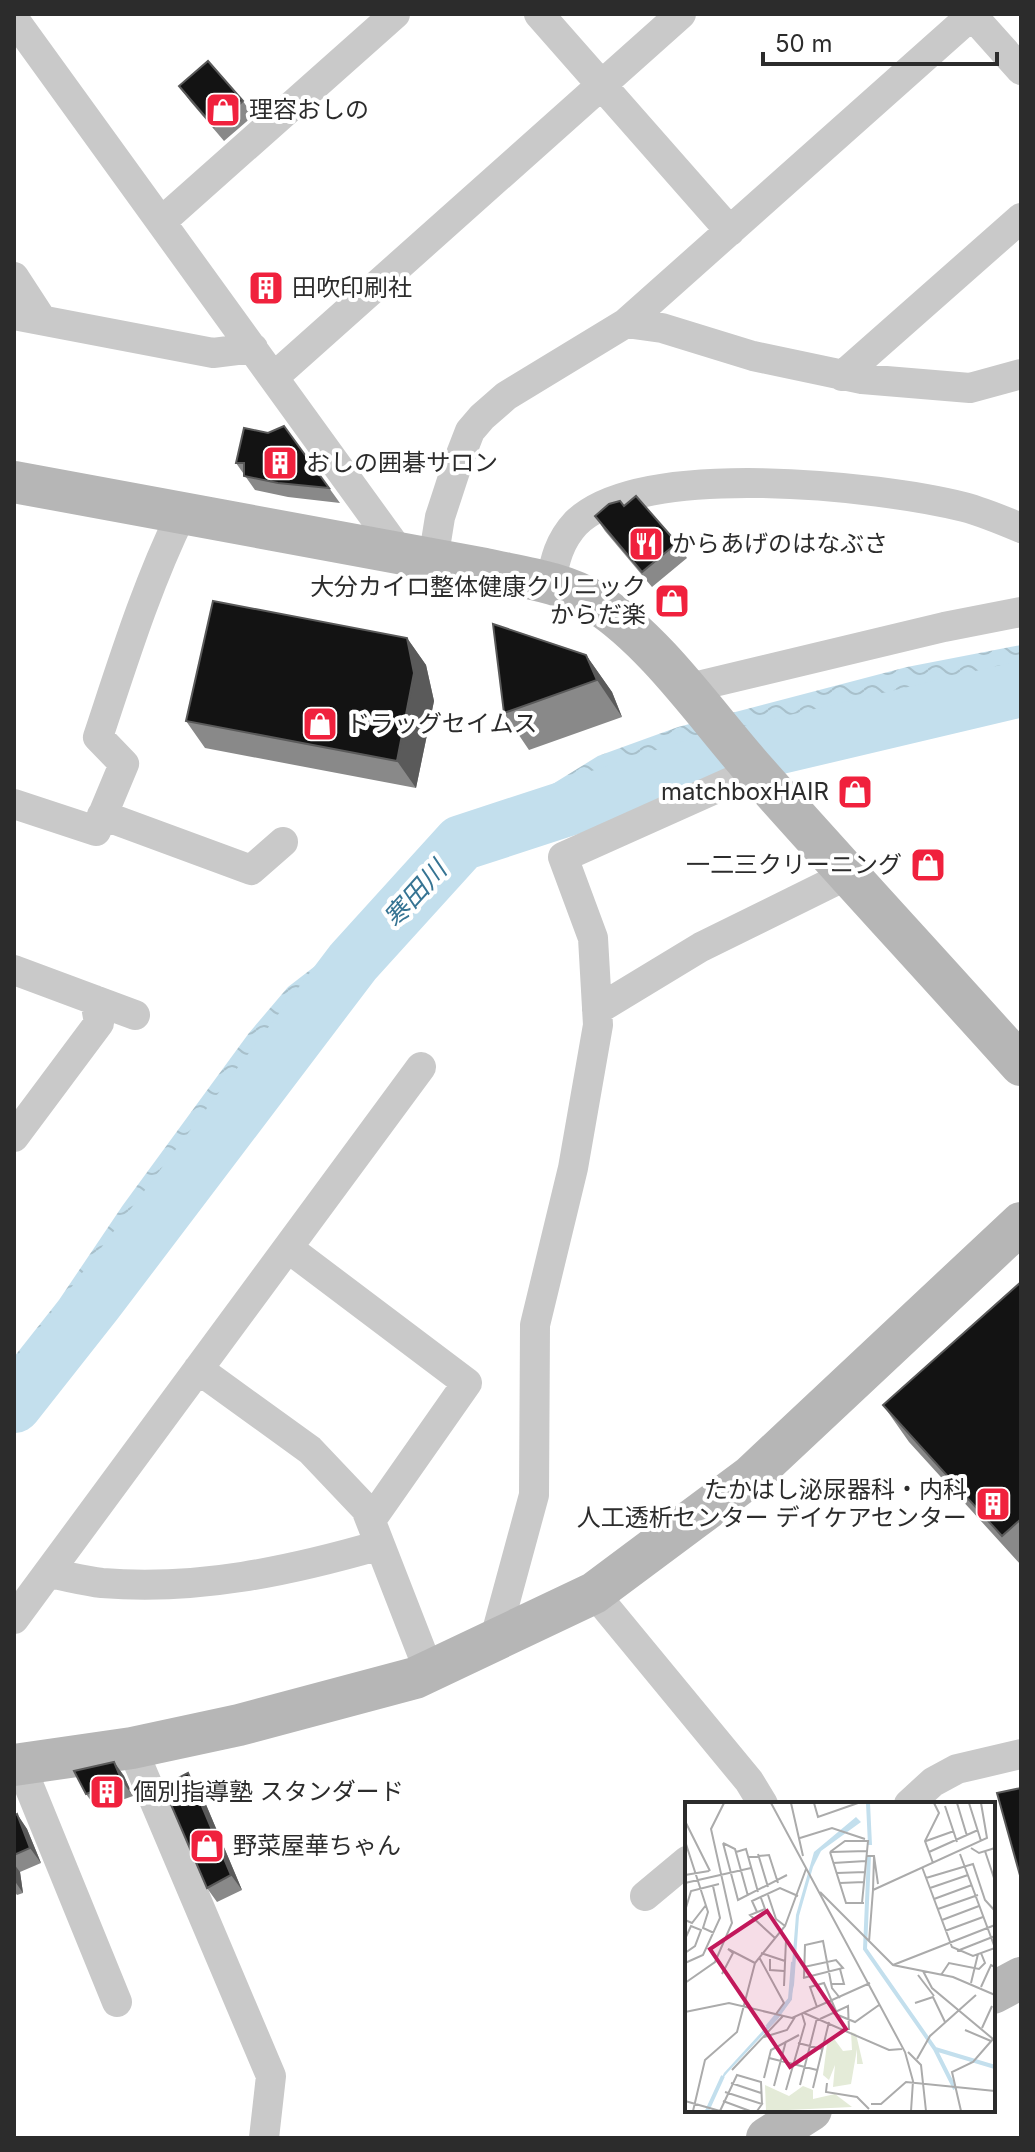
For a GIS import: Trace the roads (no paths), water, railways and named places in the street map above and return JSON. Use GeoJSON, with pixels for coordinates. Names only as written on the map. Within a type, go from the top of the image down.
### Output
{"type":"FeatureCollection","features":[{"type":"Feature","properties":{"kind":"street"},"geometry":{"type":"LineString","coordinates":[[161,222],[395,14]]}},
{"type":"Feature","properties":{"kind":"street"},"geometry":{"type":"LineString","coordinates":[[539,14],[730,231]]}},
{"type":"Feature","properties":{"kind":"street"},"geometry":{"type":"LineString","coordinates":[[274,377],[681,14]]}},
{"type":"Feature","properties":{"kind":"street"},"geometry":{"type":"LineString","coordinates":[[417,557],[440,517],[470,431],[482,417],[506,396],[626,323],[972,14],[1021,70]]}},
{"type":"Feature","properties":{"kind":"street"},"geometry":{"type":"LineString","coordinates":[[14,19],[274,377],[417,557]]}},
{"type":"Feature","properties":{"kind":"street"},"geometry":{"type":"LineString","coordinates":[[842,376],[1021,218]]}},
{"type":"Feature","properties":{"kind":"street"},"geometry":{"type":"LineString","coordinates":[[14,277],[28,317],[213,353],[253,348]]}},
{"type":"Feature","properties":{"kind":"street"},"geometry":{"type":"LineString","coordinates":[[626,323],[653,326],[753,356],[842,376],[970,388],[1021,374]]}},
{"type":"Feature","properties":{"kind":"street"},"geometry":{"type":"LineString","coordinates":[[14,482],[550,584],[592,600],[613,615],[691,695],[755,771],[1021,1065]]}},
{"type":"Feature","properties":{"kind":"street"},"geometry":{"type":"LineString","coordinates":[[550,584],[560,543],[577,522],[590,513],[635,495],[675,487],[757,482],[820,486],[963,507],[1021,528]]}},
{"type":"Feature","properties":{"kind":"street"},"geometry":{"type":"LineString","coordinates":[[14,804],[96,831],[124,764],[98,737],[149,592],[182,513]]}},
{"type":"Feature","properties":{"kind":"street"},"geometry":{"type":"LineString","coordinates":[[691,695],[944,627],[1021,612]]}},
{"type":"Feature","properties":{"kind":"street"},"geometry":{"type":"LineString","coordinates":[[494,1642],[534,1495],[535,1325],[573,1168],[598,1025],[593,938],[563,857],[755,771]]}},
{"type":"Feature","properties":{"kind":"street"},"geometry":{"type":"LineString","coordinates":[[102,815],[251,870],[283,842]]}},
{"type":"Feature","properties":{"kind":"street"},"geometry":{"type":"LineString","coordinates":[[597,1010],[701,947],[849,874]]}},
{"type":"Feature","properties":{"kind":"street"},"geometry":{"type":"LineString","coordinates":[[14,970],[135,1015]]}},
{"type":"Feature","properties":{"kind":"street"},"geometry":{"type":"LineString","coordinates":[[14,1136],[99,1023],[95,1000]]}},
{"type":"Feature","properties":{"kind":"street"},"geometry":{"type":"LineString","coordinates":[[14,1619],[421,1067]]}},
{"type":"Feature","properties":{"kind":"street"},"geometry":{"type":"LineString","coordinates":[[117,2002],[17,1765],[132,1748],[239,1725],[415,1678],[594,1593],[751,1476],[1021,1223]]}},
{"type":"Feature","properties":{"kind":"street"},"geometry":{"type":"LineString","coordinates":[[48,1573],[131,1584],[224,1580],[319,1562],[376,1533],[467,1383],[288,1248]]}},
{"type":"Feature","properties":{"kind":"street"},"geometry":{"type":"LineString","coordinates":[[198,1369],[310,1450],[366,1509],[429,1671]]}},
{"type":"Feature","properties":{"kind":"street"},"geometry":{"type":"LineString","coordinates":[[594,1593],[749,1781],[760,1802]]}},
{"type":"Feature","properties":{"kind":"street"},"geometry":{"type":"LineString","coordinates":[[132,1748],[271,2076],[264,2138]]}},
{"type":"Feature","properties":{"kind":"street"},"geometry":{"type":"LineString","coordinates":[[911,1802],[933,1782],[957,1769],[1021,1754]]}},
{"type":"Feature","properties":{"kind":"street"},"geometry":{"type":"LineString","coordinates":[[645,1896],[685,1863]]}},
{"type":"Feature","properties":{"kind":"street"},"geometry":{"type":"LineString","coordinates":[[995,1992],[1021,1978]]}},
{"type":"Feature","properties":{"kind":"street"},"geometry":{"type":"LineString","coordinates":[[767,2138],[808,2112]]}},
{"type":"Feature","properties":{"kind":"water"},"geometry":{"type":"Polygon","coordinates":[[[1021,645],[1021,695],[773,742],[652,773],[636,769],[596,778],[495,823],[304,998],[257,1053],[171,1164],[124,1278],[97,1317],[14,1418],[14,1357],[59,1300],[123,1205],[249,1033],[288,987],[389,909],[472,822],[488,811],[543,790],[598,756],[678,727],[907,667],[1021,645]]]}},
{"type":"Feature","properties":{"kind":"waterway","name":"寒田川"},"geometry":{"type":"LineString","coordinates":[[14,1405],[353,962],[461,843],[700,765],[1021,689]]}},
{"type":"Feature","properties":{"kind":"place","name":"理容おしの"},"geometry":{"type":"Point","coordinates":[223,110]}},
{"type":"Feature","properties":{"kind":"place","name":"田吹印刷社"},"geometry":{"type":"Point","coordinates":[266,288]}},
{"type":"Feature","properties":{"kind":"place","name":"おしの囲碁サロン"},"geometry":{"type":"Point","coordinates":[280,463]}},
{"type":"Feature","properties":{"kind":"place","name":"からあげのはなぶさ"},"geometry":{"type":"Point","coordinates":[646,544]}},
{"type":"Feature","properties":{"kind":"place","name":"大分カイロ整体健康クリニック からだ楽"},"geometry":{"type":"Point","coordinates":[672,601]}},
{"type":"Feature","properties":{"kind":"place","name":"ドラッグセイムス"},"geometry":{"type":"Point","coordinates":[320,724]}},
{"type":"Feature","properties":{"kind":"place","name":"matchboxHAIR"},"geometry":{"type":"Point","coordinates":[855,792]}},
{"type":"Feature","properties":{"kind":"place","name":"一二三クリーニング"},"geometry":{"type":"Point","coordinates":[928,865]}},
{"type":"Feature","properties":{"kind":"place","name":"たかはし泌尿器科・内科 人工透析センター デイケアセンター"},"geometry":{"type":"Point","coordinates":[993,1504]}},
{"type":"Feature","properties":{"kind":"place","name":"個別指導塾 スタンダード"},"geometry":{"type":"Point","coordinates":[107,1792]}},
{"type":"Feature","properties":{"kind":"place","name":"野菜屋華ちゃん"},"geometry":{"type":"Point","coordinates":[207,1846]}}]}
